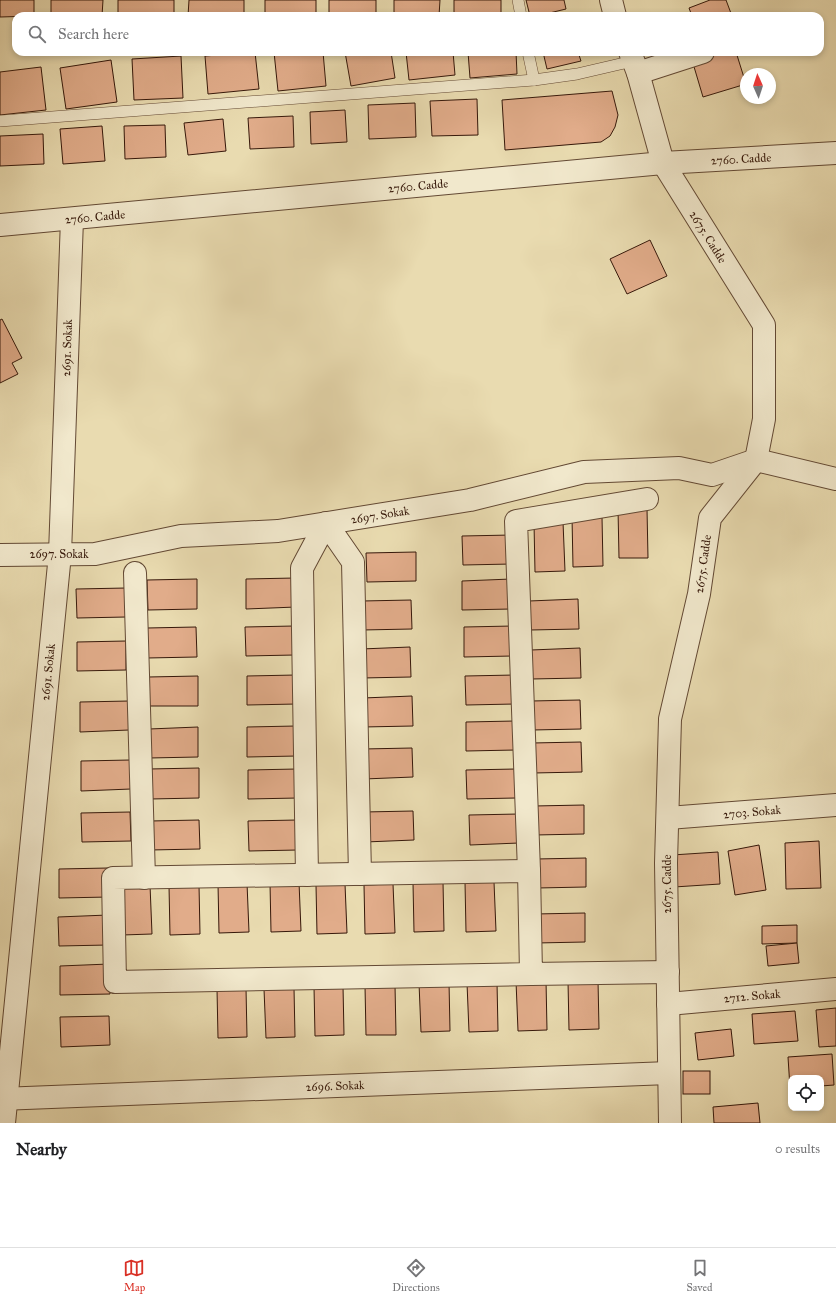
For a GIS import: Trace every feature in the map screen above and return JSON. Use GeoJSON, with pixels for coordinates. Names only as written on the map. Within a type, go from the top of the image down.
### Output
{"type":"FeatureCollection","features":[{"type":"Feature","properties":{"kind":"street"},"geometry":{"type":"LineString","coordinates":[[611,0],[615,12]]}},
{"type":"Feature","properties":{"kind":"street"},"geometry":{"type":"LineString","coordinates":[[634,62],[675,56]]}},
{"type":"Feature","properties":{"kind":"street","name":"2675. Cadde"},"geometry":{"type":"LineString","coordinates":[[634,62],[663,163],[764,325],[764,419],[756,460],[710,518],[699,594],[670,719],[666,862],[670,1123]]}},
{"type":"Feature","properties":{"kind":"street","name":"2760. Cadde"},"geometry":{"type":"LineString","coordinates":[[0,226],[663,163],[836,153]]}},
{"type":"Feature","properties":{"kind":"street","name":"2691. Sokak"},"geometry":{"type":"LineString","coordinates":[[4,1123],[3,1099],[60,554],[72,219]]}},
{"type":"Feature","properties":{"kind":"street"},"geometry":{"type":"LineString","coordinates":[[756,460],[836,479]]}},
{"type":"Feature","properties":{"kind":"street","name":"2697. Sokak"},"geometry":{"type":"LineString","coordinates":[[0,555],[95,554],[181,536],[278,531],[470,500],[584,472],[679,468],[712,475],[756,460]]}},
{"type":"Feature","properties":{"kind":"street"},"geometry":{"type":"LineString","coordinates":[[531,974],[529,871],[516,521],[647,499]]}},
{"type":"Feature","properties":{"kind":"street"},"geometry":{"type":"LineString","coordinates":[[307,875],[302,568],[326,523],[353,562],[360,874]]}},
{"type":"Feature","properties":{"kind":"street"},"geometry":{"type":"LineString","coordinates":[[135,573],[144,878]]}},
{"type":"Feature","properties":{"kind":"street","name":"2703. Sokak"},"geometry":{"type":"LineString","coordinates":[[668,818],[836,805]]}},
{"type":"Feature","properties":{"kind":"street"},"geometry":{"type":"LineString","coordinates":[[529,871],[113,878],[115,982],[668,972]]}},
{"type":"Feature","properties":{"kind":"street","name":"2712. Sokak"},"geometry":{"type":"LineString","coordinates":[[668,1004],[836,989]]}},
{"type":"Feature","properties":{"kind":"street","name":"2696. Sokak"},"geometry":{"type":"LineString","coordinates":[[3,1099],[669,1073]]}},
{"type":"Feature","properties":{"kind":"lane"},"geometry":{"type":"LineString","coordinates":[[518,0],[520,12]]}},
{"type":"Feature","properties":{"kind":"lane"},"geometry":{"type":"LineString","coordinates":[[529,56],[534,80]]}},
{"type":"Feature","properties":{"kind":"lane"},"geometry":{"type":"LineString","coordinates":[[0,121],[534,80],[577,74],[634,62]]}},
{"type":"Feature","properties":{"kind":"building"},"geometry":{"type":"Polygon","coordinates":[[[0,0],[34,0],[34,12],[12,12],[12,17],[0,17],[0,0]]]}},
{"type":"Feature","properties":{"kind":"building"},"geometry":{"type":"Polygon","coordinates":[[[51,0],[103,0],[102,12],[51,12],[51,0]]]}},
{"type":"Feature","properties":{"kind":"building"},"geometry":{"type":"Polygon","coordinates":[[[118,0],[174,0],[174,12],[118,12],[118,0]]]}},
{"type":"Feature","properties":{"kind":"building"},"geometry":{"type":"Polygon","coordinates":[[[189,0],[244,0],[244,12],[188,12],[189,0]]]}},
{"type":"Feature","properties":{"kind":"building"},"geometry":{"type":"Polygon","coordinates":[[[265,0],[316,0],[316,12],[265,12],[265,0]]]}},
{"type":"Feature","properties":{"kind":"building"},"geometry":{"type":"Polygon","coordinates":[[[329,0],[376,0],[376,12],[329,12],[329,0]]]}},
{"type":"Feature","properties":{"kind":"building"},"geometry":{"type":"Polygon","coordinates":[[[394,0],[440,0],[439,12],[394,12],[394,0]]]}},
{"type":"Feature","properties":{"kind":"building"},"geometry":{"type":"Polygon","coordinates":[[[454,0],[501,0],[501,12],[454,12],[454,0]]]}},
{"type":"Feature","properties":{"kind":"building"},"geometry":{"type":"Polygon","coordinates":[[[526,0],[564,0],[566,9],[554,12],[529,12],[526,0]]]}},
{"type":"Feature","properties":{"kind":"building"},"geometry":{"type":"Polygon","coordinates":[[[710,0],[726,0],[730,12],[690,12],[689,8],[710,0]]]}},
{"type":"Feature","properties":{"kind":"building"},"geometry":{"type":"Polygon","coordinates":[[[181,56],[183,98],[134,100],[132,59],[181,56]]]}},
{"type":"Feature","properties":{"kind":"building"},"geometry":{"type":"Polygon","coordinates":[[[205,56],[255,56],[259,89],[208,94],[205,56]]]}},
{"type":"Feature","properties":{"kind":"building"},"geometry":{"type":"Polygon","coordinates":[[[274,56],[323,56],[326,86],[278,91],[274,56]]]}},
{"type":"Feature","properties":{"kind":"building"},"geometry":{"type":"Polygon","coordinates":[[[346,56],[392,56],[395,78],[351,86],[346,56]]]}},
{"type":"Feature","properties":{"kind":"building"},"geometry":{"type":"Polygon","coordinates":[[[406,56],[453,56],[455,75],[409,80],[406,56]]]}},
{"type":"Feature","properties":{"kind":"building"},"geometry":{"type":"Polygon","coordinates":[[[468,56],[516,56],[517,74],[470,78],[468,56]]]}},
{"type":"Feature","properties":{"kind":"building"},"geometry":{"type":"Polygon","coordinates":[[[544,56],[579,56],[581,61],[547,69],[544,56]]]}},
{"type":"Feature","properties":{"kind":"building"},"geometry":{"type":"Polygon","coordinates":[[[705,56],[737,56],[741,68],[740,86],[703,97],[692,60],[705,56]]]}},
{"type":"Feature","properties":{"kind":"building"},"geometry":{"type":"Polygon","coordinates":[[[111,60],[117,102],[66,109],[60,68],[111,60]]]}},
{"type":"Feature","properties":{"kind":"building"},"geometry":{"type":"Polygon","coordinates":[[[41,67],[46,110],[0,115],[0,72],[41,67]]]}},
{"type":"Feature","properties":{"kind":"building"},"geometry":{"type":"Polygon","coordinates":[[[612,91],[618,115],[615,127],[610,136],[601,142],[505,150],[502,100],[612,91]]]}},
{"type":"Feature","properties":{"kind":"building"},"geometry":{"type":"Polygon","coordinates":[[[477,99],[478,135],[432,136],[430,101],[477,99]]]}},
{"type":"Feature","properties":{"kind":"building"},"geometry":{"type":"Polygon","coordinates":[[[415,103],[416,137],[369,139],[368,105],[415,103]]]}},
{"type":"Feature","properties":{"kind":"building"},"geometry":{"type":"Polygon","coordinates":[[[345,110],[347,142],[311,144],[310,112],[345,110]]]}},
{"type":"Feature","properties":{"kind":"building"},"geometry":{"type":"Polygon","coordinates":[[[293,116],[294,147],[250,149],[248,118],[293,116]]]}},
{"type":"Feature","properties":{"kind":"building"},"geometry":{"type":"Polygon","coordinates":[[[223,119],[226,151],[188,155],[184,123],[223,119]]]}},
{"type":"Feature","properties":{"kind":"building"},"geometry":{"type":"Polygon","coordinates":[[[165,125],[166,157],[125,159],[124,126],[165,125]]]}},
{"type":"Feature","properties":{"kind":"building"},"geometry":{"type":"Polygon","coordinates":[[[102,126],[105,161],[63,164],[60,129],[102,126]]]}},
{"type":"Feature","properties":{"kind":"building"},"geometry":{"type":"Polygon","coordinates":[[[43,134],[44,164],[0,166],[0,136],[43,134]]]}},
{"type":"Feature","properties":{"kind":"building"},"geometry":{"type":"Polygon","coordinates":[[[650,240],[667,276],[627,294],[610,259],[650,240]]]}},
{"type":"Feature","properties":{"kind":"building"},"geometry":{"type":"Polygon","coordinates":[[[2,319],[22,358],[12,363],[18,374],[0,383],[0,320],[2,319]]]}},
{"type":"Feature","properties":{"kind":"building"},"geometry":{"type":"Polygon","coordinates":[[[618,509],[647,509],[648,558],[619,558],[618,509]]]}},
{"type":"Feature","properties":{"kind":"building"},"geometry":{"type":"Polygon","coordinates":[[[572,517],[602,517],[603,566],[573,567],[572,517]]]}},
{"type":"Feature","properties":{"kind":"building"},"geometry":{"type":"Polygon","coordinates":[[[563,522],[565,571],[535,572],[534,523],[563,522]]]}},
{"type":"Feature","properties":{"kind":"building"},"geometry":{"type":"Polygon","coordinates":[[[512,535],[512,564],[463,565],[462,536],[512,535]]]}},
{"type":"Feature","properties":{"kind":"building"},"geometry":{"type":"Polygon","coordinates":[[[416,552],[416,581],[367,582],[366,553],[416,552]]]}},
{"type":"Feature","properties":{"kind":"building"},"geometry":{"type":"Polygon","coordinates":[[[295,578],[296,607],[246,609],[246,579],[295,578]]]}},
{"type":"Feature","properties":{"kind":"building"},"geometry":{"type":"Polygon","coordinates":[[[197,579],[197,609],[148,610],[147,580],[197,579]]]}},
{"type":"Feature","properties":{"kind":"building"},"geometry":{"type":"Polygon","coordinates":[[[511,579],[511,609],[462,610],[462,581],[511,579]]]}},
{"type":"Feature","properties":{"kind":"building"},"geometry":{"type":"Polygon","coordinates":[[[126,588],[126,617],[77,618],[76,589],[126,588]]]}},
{"type":"Feature","properties":{"kind":"building"},"geometry":{"type":"Polygon","coordinates":[[[578,599],[579,629],[530,630],[529,601],[578,599]]]}},
{"type":"Feature","properties":{"kind":"building"},"geometry":{"type":"Polygon","coordinates":[[[411,600],[412,629],[362,630],[362,601],[411,600]]]}},
{"type":"Feature","properties":{"kind":"building"},"geometry":{"type":"Polygon","coordinates":[[[294,626],[295,655],[246,656],[245,627],[294,626]]]}},
{"type":"Feature","properties":{"kind":"building"},"geometry":{"type":"Polygon","coordinates":[[[513,626],[513,656],[464,657],[464,627],[513,626]]]}},
{"type":"Feature","properties":{"kind":"building"},"geometry":{"type":"Polygon","coordinates":[[[196,627],[197,657],[147,658],[147,628],[196,627]]]}},
{"type":"Feature","properties":{"kind":"building"},"geometry":{"type":"Polygon","coordinates":[[[126,641],[126,670],[77,671],[77,642],[126,641]]]}},
{"type":"Feature","properties":{"kind":"building"},"geometry":{"type":"Polygon","coordinates":[[[410,647],[411,677],[362,678],[361,649],[410,647]]]}},
{"type":"Feature","properties":{"kind":"building"},"geometry":{"type":"Polygon","coordinates":[[[580,648],[581,678],[531,679],[531,650],[580,648]]]}},
{"type":"Feature","properties":{"kind":"building"},"geometry":{"type":"Polygon","coordinates":[[[296,675],[297,704],[247,705],[247,676],[296,675]]]}},
{"type":"Feature","properties":{"kind":"building"},"geometry":{"type":"Polygon","coordinates":[[[515,675],[515,704],[466,705],[465,676],[515,675]]]}},
{"type":"Feature","properties":{"kind":"building"},"geometry":{"type":"Polygon","coordinates":[[[198,676],[198,706],[149,706],[148,677],[198,676]]]}},
{"type":"Feature","properties":{"kind":"building"},"geometry":{"type":"Polygon","coordinates":[[[412,696],[413,726],[363,727],[363,698],[412,696]]]}},
{"type":"Feature","properties":{"kind":"building"},"geometry":{"type":"Polygon","coordinates":[[[580,700],[581,729],[532,730],[531,701],[580,700]]]}},
{"type":"Feature","properties":{"kind":"building"},"geometry":{"type":"Polygon","coordinates":[[[129,701],[129,730],[80,732],[80,702],[129,701]]]}},
{"type":"Feature","properties":{"kind":"building"},"geometry":{"type":"Polygon","coordinates":[[[515,721],[516,750],[466,751],[466,722],[515,721]]]}},
{"type":"Feature","properties":{"kind":"building"},"geometry":{"type":"Polygon","coordinates":[[[296,726],[297,756],[247,757],[247,727],[296,726]]]}},
{"type":"Feature","properties":{"kind":"building"},"geometry":{"type":"Polygon","coordinates":[[[198,727],[198,757],[149,758],[149,729],[198,727]]]}},
{"type":"Feature","properties":{"kind":"building"},"geometry":{"type":"Polygon","coordinates":[[[581,742],[582,772],[533,773],[532,743],[581,742]]]}},
{"type":"Feature","properties":{"kind":"building"},"geometry":{"type":"Polygon","coordinates":[[[412,748],[413,777],[364,779],[363,749],[412,748]]]}},
{"type":"Feature","properties":{"kind":"building"},"geometry":{"type":"Polygon","coordinates":[[[130,760],[131,789],[81,791],[81,761],[130,760]]]}},
{"type":"Feature","properties":{"kind":"building"},"geometry":{"type":"Polygon","coordinates":[[[199,768],[199,798],[150,799],[149,769],[199,768]]]}},
{"type":"Feature","properties":{"kind":"building"},"geometry":{"type":"Polygon","coordinates":[[[297,769],[298,798],[248,799],[248,770],[297,769]]]}},
{"type":"Feature","properties":{"kind":"building"},"geometry":{"type":"Polygon","coordinates":[[[516,769],[516,798],[467,799],[466,770],[516,769]]]}},
{"type":"Feature","properties":{"kind":"building"},"geometry":{"type":"Polygon","coordinates":[[[584,805],[584,834],[535,835],[534,806],[584,805]]]}},
{"type":"Feature","properties":{"kind":"building"},"geometry":{"type":"Polygon","coordinates":[[[413,811],[414,840],[365,842],[364,812],[413,811]]]}},
{"type":"Feature","properties":{"kind":"building"},"geometry":{"type":"Polygon","coordinates":[[[130,812],[131,841],[82,842],[81,813],[130,812]]]}},
{"type":"Feature","properties":{"kind":"building"},"geometry":{"type":"Polygon","coordinates":[[[519,814],[519,843],[470,845],[469,815],[519,814]]]}},
{"type":"Feature","properties":{"kind":"building"},"geometry":{"type":"Polygon","coordinates":[[[199,820],[200,849],[150,850],[150,821],[199,820]]]}},
{"type":"Feature","properties":{"kind":"building"},"geometry":{"type":"Polygon","coordinates":[[[297,820],[298,850],[249,851],[248,821],[297,820]]]}},
{"type":"Feature","properties":{"kind":"building"},"geometry":{"type":"Polygon","coordinates":[[[819,841],[821,888],[786,889],[785,843],[819,841]]]}},
{"type":"Feature","properties":{"kind":"building"},"geometry":{"type":"Polygon","coordinates":[[[759,845],[766,890],[735,895],[728,851],[759,845]]]}},
{"type":"Feature","properties":{"kind":"building"},"geometry":{"type":"Polygon","coordinates":[[[718,852],[720,884],[674,887],[672,855],[718,852]]]}},
{"type":"Feature","properties":{"kind":"building"},"geometry":{"type":"Polygon","coordinates":[[[586,858],[586,887],[537,888],[536,859],[586,858]]]}},
{"type":"Feature","properties":{"kind":"building"},"geometry":{"type":"Polygon","coordinates":[[[108,868],[109,897],[59,898],[59,869],[108,868]]]}},
{"type":"Feature","properties":{"kind":"building"},"geometry":{"type":"Polygon","coordinates":[[[299,882],[301,931],[271,932],[270,883],[299,882]]]}},
{"type":"Feature","properties":{"kind":"building"},"geometry":{"type":"Polygon","coordinates":[[[443,882],[444,931],[414,932],[413,883],[443,882]]]}},
{"type":"Feature","properties":{"kind":"building"},"geometry":{"type":"Polygon","coordinates":[[[465,882],[494,882],[496,931],[466,932],[465,882]]]}},
{"type":"Feature","properties":{"kind":"building"},"geometry":{"type":"Polygon","coordinates":[[[247,883],[249,932],[219,933],[218,884],[247,883]]]}},
{"type":"Feature","properties":{"kind":"building"},"geometry":{"type":"Polygon","coordinates":[[[345,884],[347,933],[317,934],[316,885],[345,884]]]}},
{"type":"Feature","properties":{"kind":"building"},"geometry":{"type":"Polygon","coordinates":[[[393,884],[395,933],[365,934],[364,885],[393,884]]]}},
{"type":"Feature","properties":{"kind":"building"},"geometry":{"type":"Polygon","coordinates":[[[121,885],[150,885],[152,934],[122,935],[121,885]]]}},
{"type":"Feature","properties":{"kind":"building"},"geometry":{"type":"Polygon","coordinates":[[[199,885],[200,934],[170,935],[169,886],[199,885]]]}},
{"type":"Feature","properties":{"kind":"building"},"geometry":{"type":"Polygon","coordinates":[[[585,913],[585,942],[536,943],[535,914],[585,913]]]}},
{"type":"Feature","properties":{"kind":"building"},"geometry":{"type":"Polygon","coordinates":[[[108,915],[108,945],[59,946],[58,917],[108,915]]]}},
{"type":"Feature","properties":{"kind":"building"},"geometry":{"type":"Polygon","coordinates":[[[797,925],[797,943],[762,944],[762,926],[797,925]]]}},
{"type":"Feature","properties":{"kind":"building"},"geometry":{"type":"Polygon","coordinates":[[[797,943],[799,963],[768,966],[766,946],[797,943]]]}},
{"type":"Feature","properties":{"kind":"building"},"geometry":{"type":"Polygon","coordinates":[[[109,964],[110,994],[60,995],[60,966],[109,964]]]}},
{"type":"Feature","properties":{"kind":"building"},"geometry":{"type":"Polygon","coordinates":[[[546,980],[547,1030],[518,1031],[516,981],[546,980]]]}},
{"type":"Feature","properties":{"kind":"building"},"geometry":{"type":"Polygon","coordinates":[[[598,980],[599,1029],[569,1030],[568,981],[598,980]]]}},
{"type":"Feature","properties":{"kind":"building"},"geometry":{"type":"Polygon","coordinates":[[[449,982],[450,1031],[421,1032],[419,983],[449,982]]]}},
{"type":"Feature","properties":{"kind":"building"},"geometry":{"type":"Polygon","coordinates":[[[497,982],[498,1031],[469,1032],[467,983],[497,982]]]}},
{"type":"Feature","properties":{"kind":"building"},"geometry":{"type":"Polygon","coordinates":[[[395,985],[396,1035],[366,1035],[365,986],[395,985]]]}},
{"type":"Feature","properties":{"kind":"building"},"geometry":{"type":"Polygon","coordinates":[[[343,986],[344,1035],[315,1036],[314,987],[343,986]]]}},
{"type":"Feature","properties":{"kind":"building"},"geometry":{"type":"Polygon","coordinates":[[[246,988],[247,1037],[218,1038],[217,989],[246,988]]]}},
{"type":"Feature","properties":{"kind":"building"},"geometry":{"type":"Polygon","coordinates":[[[294,988],[295,1037],[266,1038],[264,989],[294,988]]]}},
{"type":"Feature","properties":{"kind":"building"},"geometry":{"type":"Polygon","coordinates":[[[836,1008],[836,1046],[819,1047],[816,1010],[836,1008]]]}},
{"type":"Feature","properties":{"kind":"building"},"geometry":{"type":"Polygon","coordinates":[[[795,1011],[798,1041],[754,1044],[752,1014],[795,1011]]]}},
{"type":"Feature","properties":{"kind":"building"},"geometry":{"type":"Polygon","coordinates":[[[109,1016],[110,1045],[61,1047],[60,1017],[109,1016]]]}},
{"type":"Feature","properties":{"kind":"building"},"geometry":{"type":"Polygon","coordinates":[[[731,1029],[734,1056],[698,1060],[695,1033],[731,1029]]]}},
{"type":"Feature","properties":{"kind":"building"},"geometry":{"type":"Polygon","coordinates":[[[832,1054],[834,1085],[824,1086],[824,1075],[789,1075],[788,1057],[832,1054]]]}},
{"type":"Feature","properties":{"kind":"building"},"geometry":{"type":"Polygon","coordinates":[[[683,1071],[710,1071],[710,1094],[683,1094],[683,1071]]]}},
{"type":"Feature","properties":{"kind":"building"},"geometry":{"type":"Polygon","coordinates":[[[758,1103],[760,1123],[714,1123],[713,1107],[758,1103]]]}}]}
